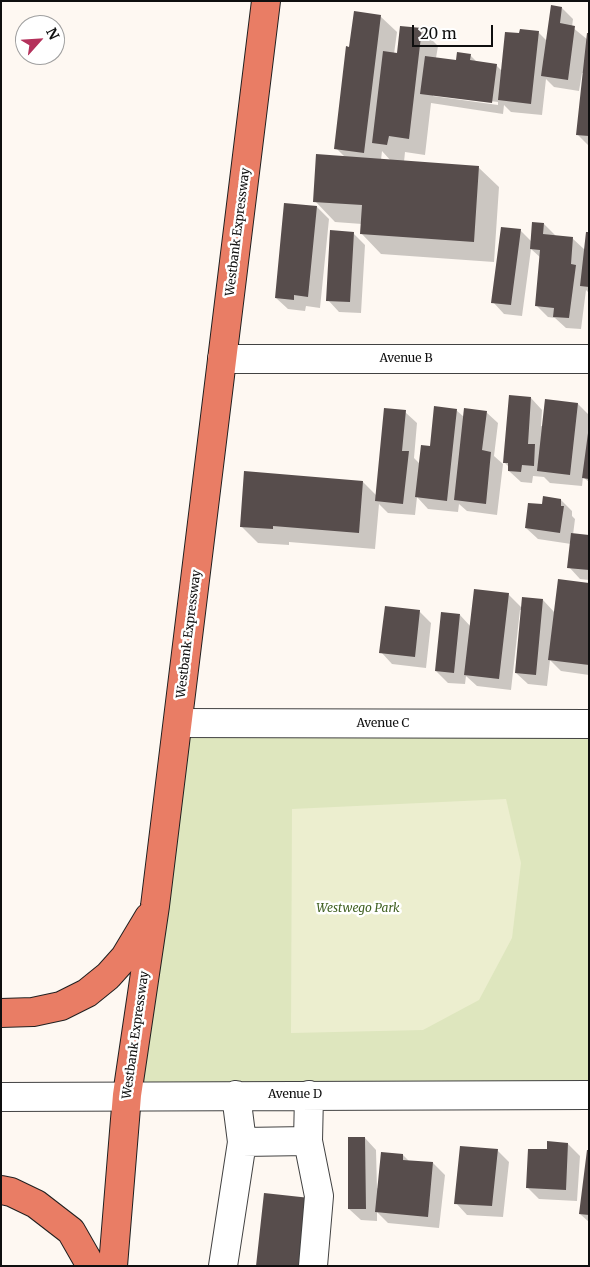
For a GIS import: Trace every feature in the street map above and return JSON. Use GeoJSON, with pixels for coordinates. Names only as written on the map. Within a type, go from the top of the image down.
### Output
{"type":"FeatureCollection","features":[{"type":"Feature","properties":{"kind":"highway","name":"Westbank Expressway"},"geometry":{"type":"LineString","coordinates":[[112,1266],[127,1095],[155,906],[266,1]]}},
{"type":"Feature","properties":{"kind":"highway"},"geometry":{"type":"LineString","coordinates":[[1,1013],[33,1012],[61,1006],[87,993],[108,976],[125,958],[155,906]]}},
{"type":"Feature","properties":{"kind":"highway"},"geometry":{"type":"LineString","coordinates":[[1,1190],[11,1192],[36,1204],[71,1231],[91,1266]]}},
{"type":"Feature","properties":{"kind":"street","name":"Avenue B"},"geometry":{"type":"LineString","coordinates":[[222,359],[589,359]]}},
{"type":"Feature","properties":{"kind":"street","name":"Avenue C"},"geometry":{"type":"LineString","coordinates":[[178,723],[589,724]]}},
{"type":"Feature","properties":{"kind":"street"},"geometry":{"type":"LineString","coordinates":[[223,1266],[242,1142],[236,1095]]}},
{"type":"Feature","properties":{"kind":"street"},"geometry":{"type":"LineString","coordinates":[[309,1095],[308,1141],[318,1196],[313,1266]]}},
{"type":"Feature","properties":{"kind":"street","name":"Avenue D"},"geometry":{"type":"LineString","coordinates":[[1,1096],[589,1095]]}},
{"type":"Feature","properties":{"kind":"street"},"geometry":{"type":"LineString","coordinates":[[242,1142],[308,1141]]}},
{"type":"Feature","properties":{"kind":"green space","name":"Westwego Park"},"geometry":{"type":"Polygon","coordinates":[[[178,723],[589,724],[589,1095],[127,1095],[178,723]]]}},
{"type":"Feature","properties":{"kind":"green space"},"geometry":{"type":"Polygon","coordinates":[[[506,799],[521,863],[512,938],[479,1000],[423,1030],[291,1033],[292,809],[506,799]]]}},
{"type":"Feature","properties":{"kind":"building"},"geometry":{"type":"Polygon","coordinates":[[[551,5],[562,7],[560,23],[575,26],[568,80],[541,76],[551,5]]]}},
{"type":"Feature","properties":{"kind":"building"},"geometry":{"type":"Polygon","coordinates":[[[354,11],[381,15],[364,153],[334,149],[346,46],[349,47],[354,11]]]}},
{"type":"Feature","properties":{"kind":"building"},"geometry":{"type":"Polygon","coordinates":[[[400,26],[422,28],[409,139],[389,136],[387,145],[372,143],[383,51],[397,53],[400,26]]]}},
{"type":"Feature","properties":{"kind":"building"},"geometry":{"type":"Polygon","coordinates":[[[520,29],[539,31],[531,104],[498,100],[505,32],[519,33],[520,29]]]}},
{"type":"Feature","properties":{"kind":"building"},"geometry":{"type":"Polygon","coordinates":[[[587,33],[589,33],[589,136],[576,135],[587,33]]]}},
{"type":"Feature","properties":{"kind":"building"},"geometry":{"type":"Polygon","coordinates":[[[457,52],[471,54],[470,60],[497,64],[492,103],[420,94],[425,56],[456,60],[457,52]]]}},
{"type":"Feature","properties":{"kind":"building"},"geometry":{"type":"Polygon","coordinates":[[[316,154],[479,166],[474,242],[360,234],[362,205],[313,202],[316,154]]]}},
{"type":"Feature","properties":{"kind":"building"},"geometry":{"type":"Polygon","coordinates":[[[284,203],[317,206],[308,297],[294,295],[294,300],[275,298],[284,203]]]}},
{"type":"Feature","properties":{"kind":"building"},"geometry":{"type":"Polygon","coordinates":[[[532,222],[544,223],[543,234],[573,237],[571,264],[576,265],[569,318],[553,317],[554,308],[535,306],[540,250],[530,249],[532,222]]]}},
{"type":"Feature","properties":{"kind":"building"},"geometry":{"type":"Polygon","coordinates":[[[501,227],[521,229],[511,305],[491,303],[501,227]]]}},
{"type":"Feature","properties":{"kind":"building"},"geometry":{"type":"Polygon","coordinates":[[[330,230],[354,232],[350,302],[326,301],[330,230]]]}},
{"type":"Feature","properties":{"kind":"building"},"geometry":{"type":"Polygon","coordinates":[[[586,232],[589,232],[589,287],[580,286],[586,232]]]}},
{"type":"Feature","properties":{"kind":"building"},"geometry":{"type":"Polygon","coordinates":[[[509,395],[531,397],[528,444],[535,444],[534,466],[522,465],[521,472],[508,471],[508,463],[503,463],[509,395]]]}},
{"type":"Feature","properties":{"kind":"building"},"geometry":{"type":"Polygon","coordinates":[[[545,399],[578,403],[570,475],[537,471],[545,399]]]}},
{"type":"Feature","properties":{"kind":"building"},"geometry":{"type":"Polygon","coordinates":[[[434,406],[457,409],[447,501],[415,497],[421,445],[430,446],[434,406]]]}},
{"type":"Feature","properties":{"kind":"building"},"geometry":{"type":"Polygon","coordinates":[[[384,408],[406,410],[402,451],[409,451],[403,504],[375,501],[384,408]]]}},
{"type":"Feature","properties":{"kind":"building"},"geometry":{"type":"Polygon","coordinates":[[[464,408],[487,411],[482,450],[491,452],[486,504],[454,500],[464,408]]]}},
{"type":"Feature","properties":{"kind":"building"},"geometry":{"type":"Polygon","coordinates":[[[589,433],[589,479],[582,478],[589,433]]]}},
{"type":"Feature","properties":{"kind":"building"},"geometry":{"type":"Polygon","coordinates":[[[244,471],[363,481],[359,533],[273,526],[273,529],[240,527],[244,471]]]}},
{"type":"Feature","properties":{"kind":"building"},"geometry":{"type":"Polygon","coordinates":[[[543,496],[561,499],[561,506],[564,506],[560,533],[525,528],[528,503],[542,504],[543,496]]]}},
{"type":"Feature","properties":{"kind":"building"},"geometry":{"type":"Polygon","coordinates":[[[571,533],[589,535],[589,570],[567,568],[571,533]]]}},
{"type":"Feature","properties":{"kind":"building"},"geometry":{"type":"Polygon","coordinates":[[[558,579],[589,583],[589,665],[548,660],[558,579]]]}},
{"type":"Feature","properties":{"kind":"building"},"geometry":{"type":"Polygon","coordinates":[[[474,589],[509,593],[499,679],[464,675],[474,589]]]}},
{"type":"Feature","properties":{"kind":"building"},"geometry":{"type":"Polygon","coordinates":[[[522,597],[543,599],[536,675],[515,673],[522,597]]]}},
{"type":"Feature","properties":{"kind":"building"},"geometry":{"type":"Polygon","coordinates":[[[385,606],[420,610],[415,657],[379,653],[385,606]]]}},
{"type":"Feature","properties":{"kind":"building"},"geometry":{"type":"Polygon","coordinates":[[[441,612],[460,614],[454,673],[435,671],[441,612]]]}},
{"type":"Feature","properties":{"kind":"building"},"geometry":{"type":"Polygon","coordinates":[[[348,1137],[365,1137],[366,1209],[348,1209],[348,1137]]]}},
{"type":"Feature","properties":{"kind":"building"},"geometry":{"type":"Polygon","coordinates":[[[547,1141],[568,1143],[566,1190],[526,1188],[528,1149],[547,1149],[547,1141]]]}},
{"type":"Feature","properties":{"kind":"building"},"geometry":{"type":"Polygon","coordinates":[[[460,1146],[498,1149],[492,1206],[454,1204],[460,1146]]]}},
{"type":"Feature","properties":{"kind":"building"},"geometry":{"type":"Polygon","coordinates":[[[587,1150],[589,1150],[589,1215],[579,1214],[587,1150]]]}},
{"type":"Feature","properties":{"kind":"building"},"geometry":{"type":"Polygon","coordinates":[[[381,1152],[403,1154],[403,1160],[433,1162],[428,1217],[375,1212],[381,1152]]]}},
{"type":"Feature","properties":{"kind":"building"},"geometry":{"type":"Polygon","coordinates":[[[264,1193],[310,1198],[303,1266],[256,1266],[264,1193]]]}}]}
